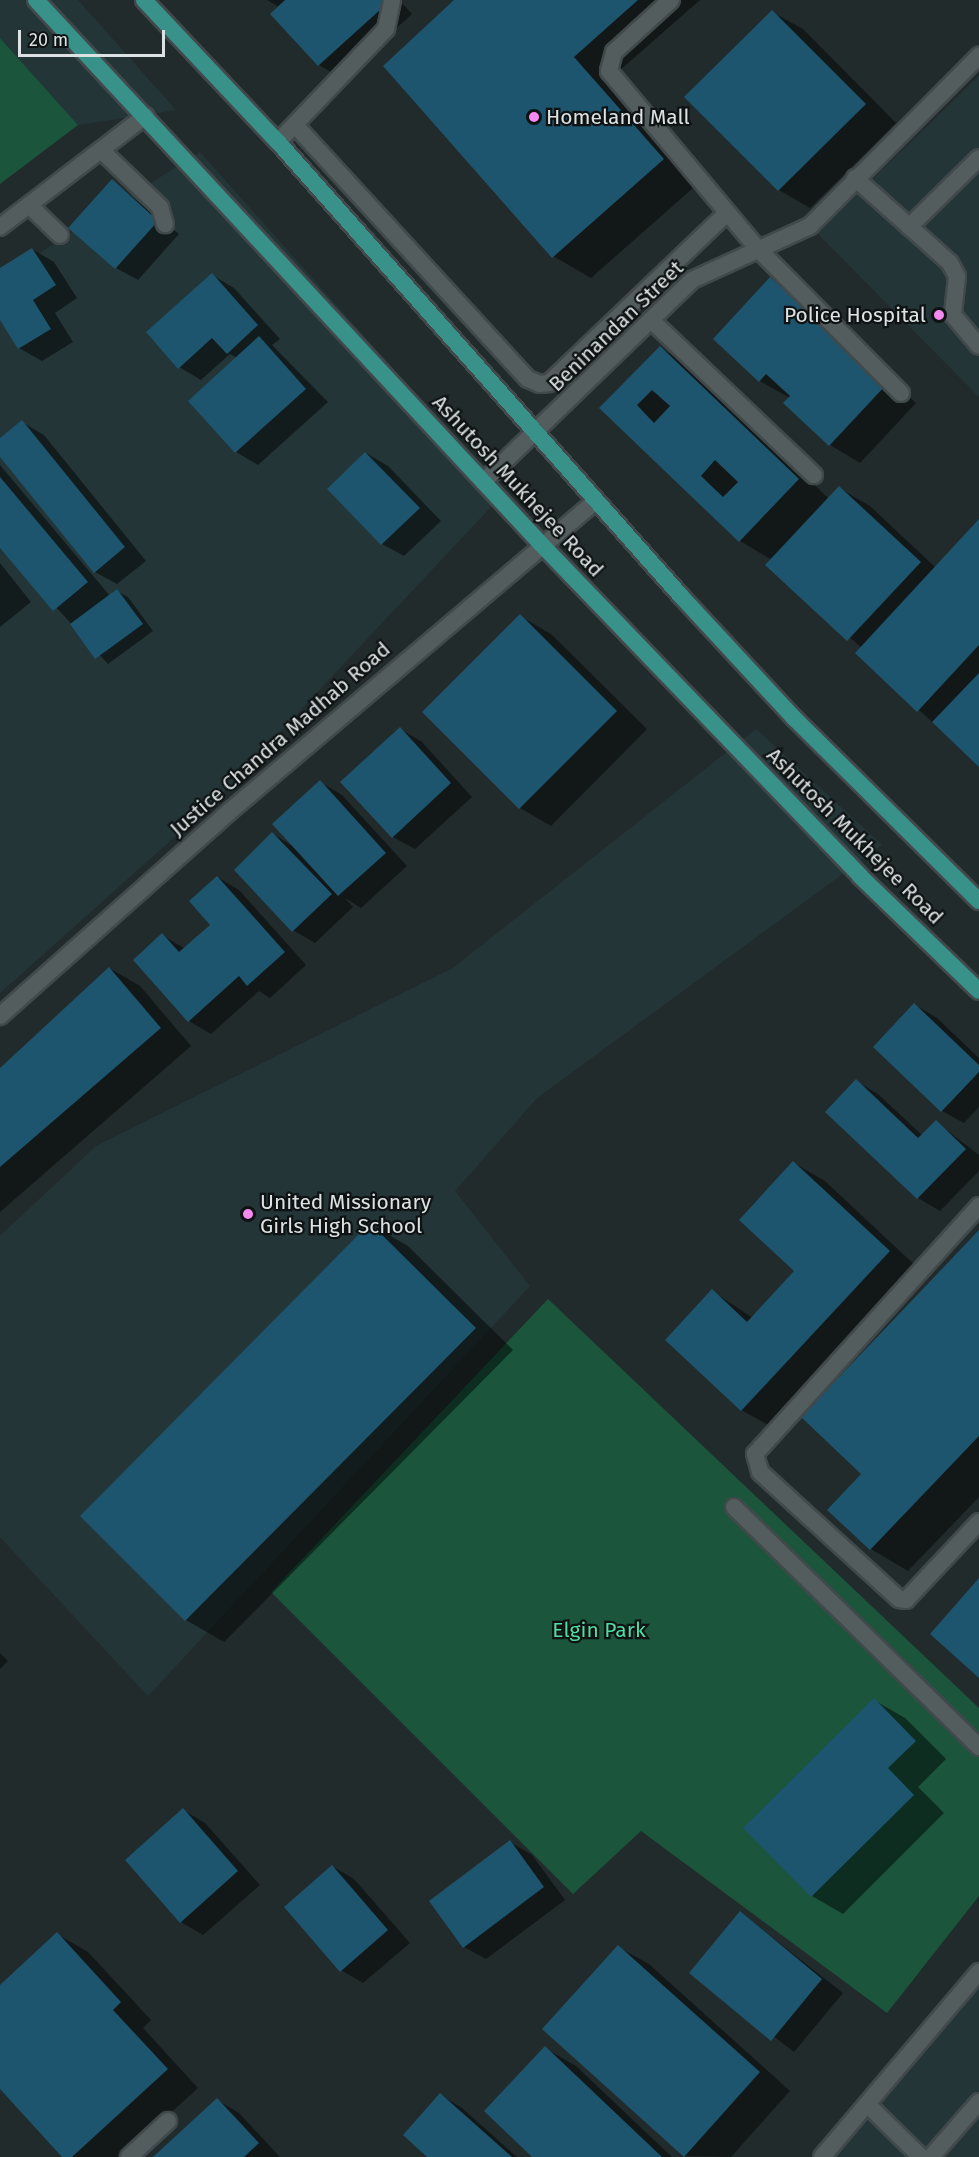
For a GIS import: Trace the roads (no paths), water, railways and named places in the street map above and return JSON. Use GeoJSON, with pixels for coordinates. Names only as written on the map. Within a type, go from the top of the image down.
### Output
{"type":"FeatureCollection","features":[{"type":"Feature","properties":{"kind":"main road","name":"Ashutosh Mukhejee Road"},"geometry":{"type":"LineString","coordinates":[[36,0],[541,544],[852,868],[979,991]]}},
{"type":"Feature","properties":{"kind":"main road","name":"Ashutosh Mukhejee Road"},"geometry":{"type":"LineString","coordinates":[[144,0],[278,142],[594,502],[794,718],[979,901]]}},
{"type":"Feature","properties":{"kind":"street"},"geometry":{"type":"LineString","coordinates":[[278,142],[386,28],[392,0]]}},
{"type":"Feature","properties":{"kind":"street"},"geometry":{"type":"LineString","coordinates":[[671,0],[615,52],[609,71],[726,214],[902,393]]}},
{"type":"Feature","properties":{"kind":"street","name":"Beninandan Street"},"geometry":{"type":"LineString","coordinates":[[483,482],[536,435],[692,280],[810,226],[855,178],[979,56]]}},
{"type":"Feature","properties":{"kind":"street"},"geometry":{"type":"LineString","coordinates":[[0,227],[145,116]]}},
{"type":"Feature","properties":{"kind":"street"},"geometry":{"type":"LineString","coordinates":[[295,125],[528,379],[540,384],[549,383],[726,214]]}},
{"type":"Feature","properties":{"kind":"street"},"geometry":{"type":"LineString","coordinates":[[101,150],[160,207],[165,224]]}},
{"type":"Feature","properties":{"kind":"street"},"geometry":{"type":"LineString","coordinates":[[909,227],[979,158]]}},
{"type":"Feature","properties":{"kind":"street"},"geometry":{"type":"LineString","coordinates":[[855,178],[954,270],[953,315],[979,346]]}},
{"type":"Feature","properties":{"kind":"street"},"geometry":{"type":"LineString","coordinates":[[29,205],[60,235]]}},
{"type":"Feature","properties":{"kind":"street"},"geometry":{"type":"LineString","coordinates":[[651,320],[814,475]]}},
{"type":"Feature","properties":{"kind":"street","name":"Justice Chandra Madhab Road"},"geometry":{"type":"LineString","coordinates":[[0,1016],[541,544],[594,502]]}},
{"type":"Feature","properties":{"kind":"street"},"geometry":{"type":"LineString","coordinates":[[979,1206],[755,1454],[760,1472],[899,1599],[906,1600],[979,1522]]}},
{"type":"Feature","properties":{"kind":"street"},"geometry":{"type":"LineString","coordinates":[[734,1507],[979,1747]]}},
{"type":"Feature","properties":{"kind":"street"},"geometry":{"type":"LineString","coordinates":[[822,2157],[979,1972]]}},
{"type":"Feature","properties":{"kind":"street"},"geometry":{"type":"LineString","coordinates":[[932,2157],[979,2102]]}},
{"type":"Feature","properties":{"kind":"street"},"geometry":{"type":"LineString","coordinates":[[867,2104],[921,2157]]}},
{"type":"Feature","properties":{"kind":"street"},"geometry":{"type":"LineString","coordinates":[[129,2157],[168,2121]]}},
{"type":"Feature","properties":{"kind":"place","name":"Homeland Mall"},"geometry":{"type":"Point","coordinates":[534,117]}},
{"type":"Feature","properties":{"kind":"place","name":"Police Hospital"},"geometry":{"type":"Point","coordinates":[939,315]}},
{"type":"Feature","properties":{"kind":"place","name":"United Missionary Girls High School"},"geometry":{"type":"Point","coordinates":[248,1214]}},
{"type":"Feature","properties":{"kind":"park label","name":"Elgin Park"},"geometry":{"type":"Point","coordinates":[599,1630]}}]}
